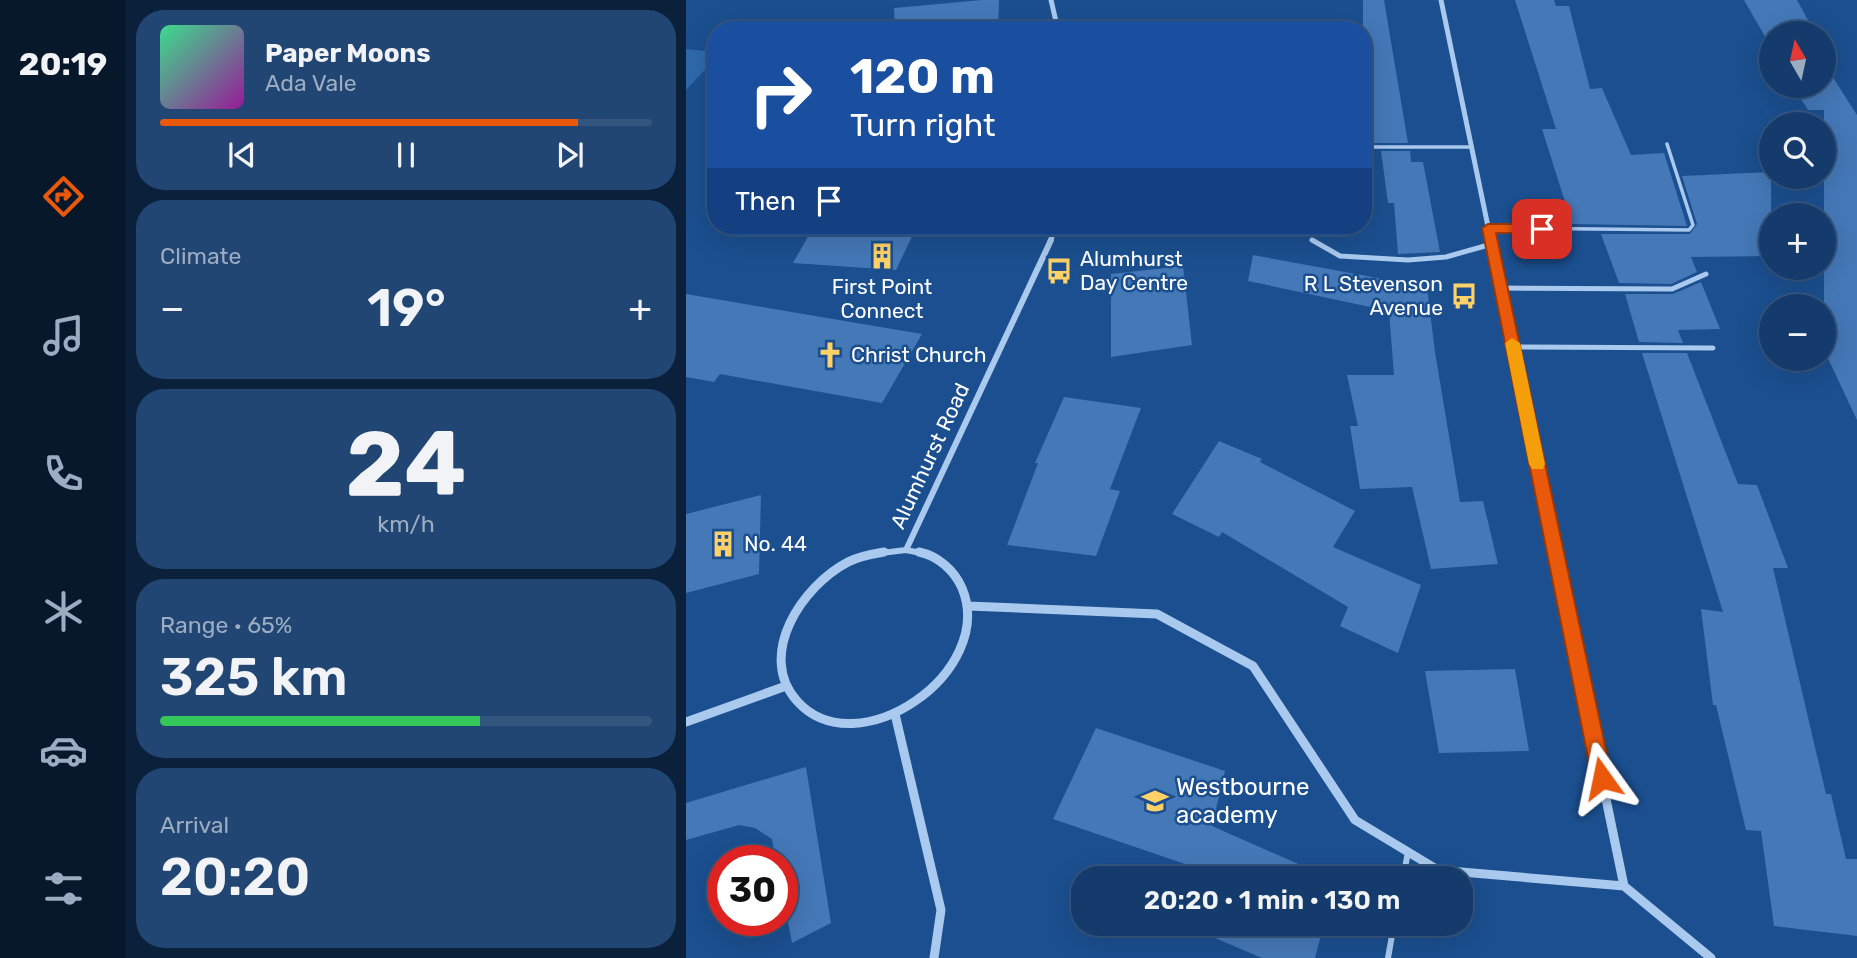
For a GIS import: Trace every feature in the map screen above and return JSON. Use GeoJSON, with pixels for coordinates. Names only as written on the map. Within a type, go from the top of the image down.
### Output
{"type":"FeatureCollection","features":[{"type":"Feature","properties":{"kind":"street"},"geometry":{"type":"LineString","coordinates":[[1051,0],[1056,21]]}},
{"type":"Feature","properties":{"kind":"street"},"geometry":{"type":"LineString","coordinates":[[1441,0],[1624,886]]}},
{"type":"Feature","properties":{"kind":"street","name":"Alumhurst Road"},"geometry":{"type":"LineString","coordinates":[[906,550],[1054,235]]}},
{"type":"Feature","properties":{"kind":"street"},"geometry":{"type":"LineString","coordinates":[[906,550],[929,555],[948,567],[961,584],[968,606],[967,630],[958,654],[943,678],[921,699],[895,713],[861,722],[829,721],[803,708],[786,686],[780,659],[786,630],[800,603],[821,579],[848,562],[877,551],[906,550]]}},
{"type":"Feature","properties":{"kind":"street"},"geometry":{"type":"LineString","coordinates":[[968,606],[1157,614],[1253,666],[1355,820],[1438,870],[1624,886],[1711,958]]}},
{"type":"Feature","properties":{"kind":"street"},"geometry":{"type":"LineString","coordinates":[[686,722],[786,686]]}},
{"type":"Feature","properties":{"kind":"street"},"geometry":{"type":"LineString","coordinates":[[895,713],[941,910],[934,958]]}},
{"type":"Feature","properties":{"kind":"lane"},"geometry":{"type":"LineString","coordinates":[[1488,228],[1689,229],[1693,225],[1667,144]]}},
{"type":"Feature","properties":{"kind":"lane"},"geometry":{"type":"LineString","coordinates":[[1372,147],[1472,147]]}},
{"type":"Feature","properties":{"kind":"lane"},"geometry":{"type":"LineString","coordinates":[[1311,240],[1340,256],[1408,261],[1446,257],[1492,244]]}},
{"type":"Feature","properties":{"kind":"lane"},"geometry":{"type":"LineString","coordinates":[[1501,288],[1672,289],[1706,274]]}},
{"type":"Feature","properties":{"kind":"lane"},"geometry":{"type":"LineString","coordinates":[[1513,346],[1713,348]]}},
{"type":"Feature","properties":{"kind":"lane"},"geometry":{"type":"LineString","coordinates":[[1405,866],[1408,852]]}},
{"type":"Feature","properties":{"kind":"lane"},"geometry":{"type":"LineString","coordinates":[[1388,958],[1392,936]]}},
{"type":"Feature","properties":{"kind":"shaded area"},"geometry":{"type":"Polygon","coordinates":[[[686,49],[707,51],[707,68],[686,90],[686,49]]]}},
{"type":"Feature","properties":{"kind":"building"},"geometry":{"type":"Polygon","coordinates":[[[999,0],[998,21],[895,21],[894,8],[999,0]]]}},
{"type":"Feature","properties":{"kind":"building"},"geometry":{"type":"Polygon","coordinates":[[[1363,0],[1384,0],[1408,143],[1372,143],[1372,21],[1363,21],[1363,0]]]}},
{"type":"Feature","properties":{"kind":"building"},"geometry":{"type":"Polygon","coordinates":[[[1515,0],[1554,0],[1556,6],[1569,6],[1590,89],[1602,88],[1631,155],[1664,153],[1687,226],[1572,224],[1542,129],[1556,129],[1515,0]]]}},
{"type":"Feature","properties":{"kind":"building"},"geometry":{"type":"Polygon","coordinates":[[[1744,0],[1797,0],[1808,21],[1759,21],[1759,26],[1744,0]]]}},
{"type":"Feature","properties":{"kind":"building"},"geometry":{"type":"Polygon","coordinates":[[[1836,82],[1857,115],[1857,420],[1834,371],[1836,294],[1824,294],[1824,280],[1836,280],[1836,203],[1824,203],[1824,189],[1836,189],[1836,112],[1808,110],[1800,98],[1836,98],[1836,82]]]}},
{"type":"Feature","properties":{"kind":"building"},"geometry":{"type":"Polygon","coordinates":[[[1381,151],[1410,151],[1411,162],[1423,162],[1440,252],[1398,254],[1394,203],[1388,203],[1381,151]]]}},
{"type":"Feature","properties":{"kind":"building"},"geometry":{"type":"Polygon","coordinates":[[[1759,173],[1759,189],[1771,189],[1771,203],[1759,203],[1759,256],[1691,257],[1697,272],[1671,284],[1619,283],[1601,234],[1690,234],[1697,224],[1682,176],[1759,173]]]}},
{"type":"Feature","properties":{"kind":"building"},"geometry":{"type":"Polygon","coordinates":[[[809,235],[913,235],[896,270],[793,263],[809,235]]]}},
{"type":"Feature","properties":{"kind":"building"},"geometry":{"type":"Polygon","coordinates":[[[1253,255],[1427,287],[1460,502],[1483,501],[1498,564],[1431,569],[1412,487],[1360,489],[1350,426],[1358,426],[1347,375],[1394,375],[1389,311],[1248,281],[1253,255]]]}},
{"type":"Feature","properties":{"kind":"building"},"geometry":{"type":"Polygon","coordinates":[[[1183,266],[1192,345],[1111,357],[1111,274],[1183,266]]]}},
{"type":"Feature","properties":{"kind":"building"},"geometry":{"type":"Polygon","coordinates":[[[1701,282],[1720,329],[1678,330],[1683,343],[1639,342],[1625,294],[1673,294],[1701,282]]]}},
{"type":"Feature","properties":{"kind":"building","name":"Christ Church"},"geometry":{"type":"Polygon","coordinates":[[[686,294],[922,334],[882,403],[720,374],[714,382],[686,377],[686,294]]]}},
{"type":"Feature","properties":{"kind":"building"},"geometry":{"type":"Polygon","coordinates":[[[1642,353],[1687,353],[1738,484],[1757,485],[1788,568],[1773,568],[1826,794],[1831,794],[1846,859],[1857,859],[1857,936],[1774,926],[1761,831],[1746,830],[1716,705],[1713,705],[1701,609],[1723,612],[1642,353]]]}},
{"type":"Feature","properties":{"kind":"building"},"geometry":{"type":"Polygon","coordinates":[[[1064,397],[1141,408],[1110,489],[1120,491],[1096,556],[1007,545],[1038,463],[1035,463],[1064,397]]]}},
{"type":"Feature","properties":{"kind":"building"},"geometry":{"type":"Polygon","coordinates":[[[1219,441],[1262,459],[1260,462],[1355,511],[1333,547],[1421,585],[1398,653],[1340,626],[1348,607],[1222,532],[1219,537],[1172,514],[1219,441]]]}},
{"type":"Feature","properties":{"kind":"building","name":"No. 44"},"geometry":{"type":"Polygon","coordinates":[[[761,495],[759,574],[686,593],[686,514],[761,495]]]}},
{"type":"Feature","properties":{"kind":"building"},"geometry":{"type":"Polygon","coordinates":[[[1515,669],[1529,751],[1439,753],[1425,671],[1515,669]]]}},
{"type":"Feature","properties":{"kind":"building"},"geometry":{"type":"Polygon","coordinates":[[[1096,728],[1225,771],[1212,826],[1303,866],[1191,866],[1053,819],[1096,728]]]}},
{"type":"Feature","properties":{"kind":"building"},"geometry":{"type":"Polygon","coordinates":[[[806,767],[831,923],[792,943],[791,936],[798,936],[798,845],[773,845],[772,839],[755,828],[739,825],[686,840],[686,803],[806,767]]]}},
{"type":"Feature","properties":{"kind":"building"},"geometry":{"type":"Polygon","coordinates":[[[1210,936],[1321,936],[1315,958],[1262,958],[1210,936]]]}},
{"type":"Feature","properties":{"kind":"slow traffic"},"geometry":{"type":"LineString","coordinates":[[1512,343],[1537,464]]}},
{"type":"Feature","properties":{"kind":"place","name":"First Point Connect"},"geometry":{"type":"Point","coordinates":[882,256]}},
{"type":"Feature","properties":{"kind":"place","name":"Alumhurst Day Centre"},"geometry":{"type":"Point","coordinates":[1059,271]}},
{"type":"Feature","properties":{"kind":"place","name":"R L Stevenson Avenue"},"geometry":{"type":"Point","coordinates":[1464,296]}},
{"type":"Feature","properties":{"kind":"place","name":"Christ Church"},"geometry":{"type":"Point","coordinates":[830,355]}},
{"type":"Feature","properties":{"kind":"place","name":"No. 44"},"geometry":{"type":"Point","coordinates":[723,544]}},
{"type":"Feature","properties":{"kind":"place","name":"Westbourne academy"},"geometry":{"type":"Point","coordinates":[1155,801]}},
{"type":"Feature","properties":{"kind":"route"},"geometry":{"type":"LineString","coordinates":[[1542,229],[1488,228],[1602,778]]}}]}
